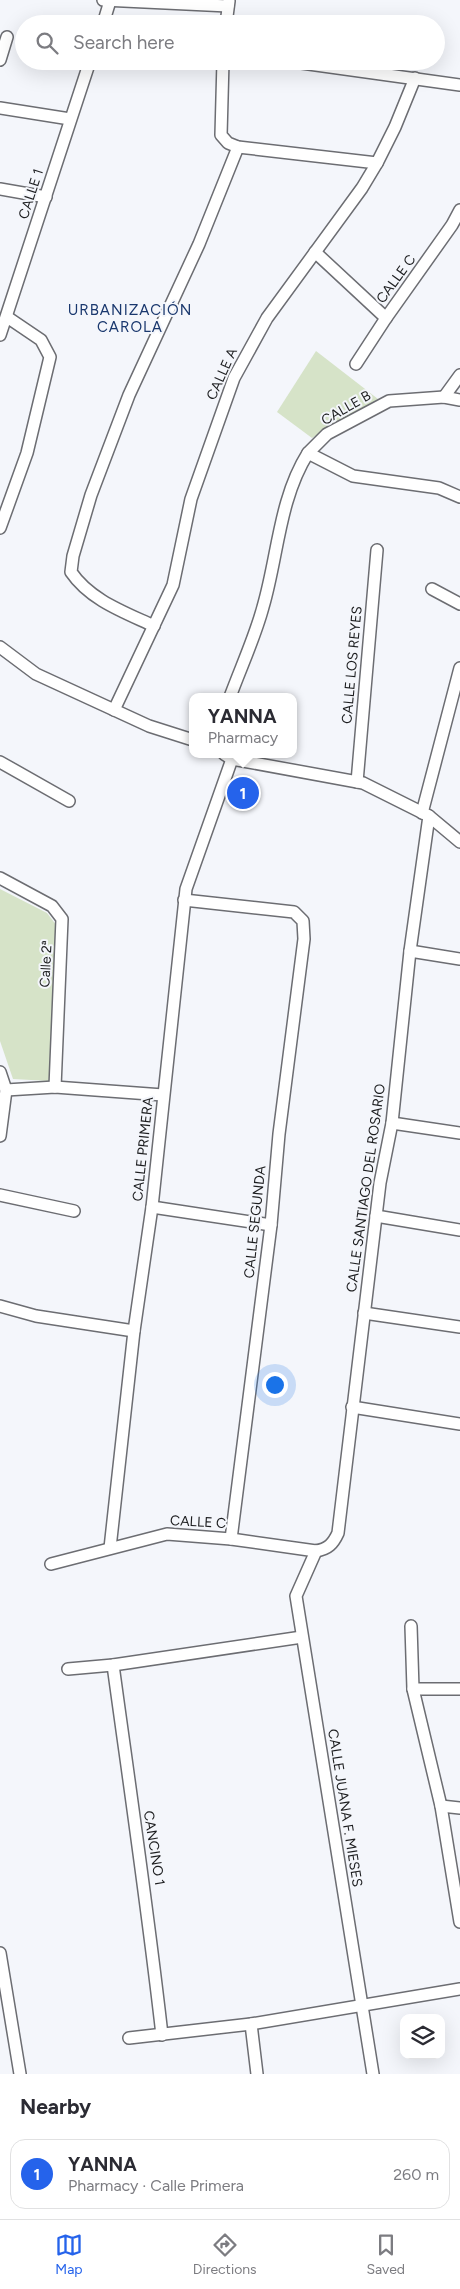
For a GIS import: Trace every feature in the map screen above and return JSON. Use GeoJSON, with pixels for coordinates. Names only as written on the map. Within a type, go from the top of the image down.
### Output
{"type":"FeatureCollection","features":[{"type":"Feature","properties":{"kind":"street"},"geometry":{"type":"LineString","coordinates":[[104,15],[106,1],[228,3]]}},
{"type":"Feature","properties":{"kind":"street"},"geometry":{"type":"LineString","coordinates":[[0,60],[7,37]]}},
{"type":"Feature","properties":{"kind":"street","name":"CALLE 1"},"geometry":{"type":"LineString","coordinates":[[0,335],[87,70]]}},
{"type":"Feature","properties":{"kind":"street"},"geometry":{"type":"LineString","coordinates":[[223,70],[221,135],[228,143],[238,147],[376,164]]}},
{"type":"Feature","properties":{"kind":"street"},"geometry":{"type":"LineString","coordinates":[[355,70],[460,85]]}},
{"type":"Feature","properties":{"kind":"street","name":"CALLE A"},"geometry":{"type":"LineString","coordinates":[[114,710],[173,585],[191,499],[234,378],[267,318],[362,188],[395,127],[415,78]]}},
{"type":"Feature","properties":{"kind":"street"},"geometry":{"type":"LineString","coordinates":[[0,108],[70,120]]}},
{"type":"Feature","properties":{"kind":"street"},"geometry":{"type":"LineString","coordinates":[[154,626],[99,599],[80,586],[70,572],[91,495],[129,395],[199,244],[238,147]]}},
{"type":"Feature","properties":{"kind":"street"},"geometry":{"type":"LineString","coordinates":[[0,189],[46,196]]}},
{"type":"Feature","properties":{"kind":"street","name":"CALLE C"},"geometry":{"type":"LineString","coordinates":[[356,364],[452,225],[460,210]]}},
{"type":"Feature","properties":{"kind":"street"},"geometry":{"type":"LineString","coordinates":[[315,252],[386,318]]}},
{"type":"Feature","properties":{"kind":"street"},"geometry":{"type":"LineString","coordinates":[[0,528],[27,454],[50,356],[41,340],[7,317]]}},
{"type":"Feature","properties":{"kind":"street"},"geometry":{"type":"LineString","coordinates":[[460,375],[444,397],[460,400]]}},
{"type":"Feature","properties":{"kind":"street","name":"CALLE B"},"geometry":{"type":"LineString","coordinates":[[308,453],[327,434],[389,401],[444,397]]}},
{"type":"Feature","properties":{"kind":"street"},"geometry":{"type":"LineString","coordinates":[[231,693],[263,607],[275,546],[292,486],[308,453],[353,476],[439,488],[460,497]]}},
{"type":"Feature","properties":{"kind":"street","name":"CALLE LOS REYES"},"geometry":{"type":"LineString","coordinates":[[357,782],[377,550]]}},
{"type":"Feature","properties":{"kind":"street"},"geometry":{"type":"LineString","coordinates":[[432,588],[460,604]]}},
{"type":"Feature","properties":{"kind":"street"},"geometry":{"type":"LineString","coordinates":[[0,646],[36,674],[149,726],[189,739]]}},
{"type":"Feature","properties":{"kind":"street","name":"CALLE SANTIAGO DEL ROSARIO"},"geometry":{"type":"LineString","coordinates":[[316,1551],[326,1549],[334,1542],[338,1533],[380,1183],[392,1122],[425,814],[460,668]]}},
{"type":"Feature","properties":{"kind":"street","name":"CALLE PRIMERA"},"geometry":{"type":"LineString","coordinates":[[110,1548],[134,1331],[152,1207],[184,900],[189,877],[228,758]]}},
{"type":"Feature","properties":{"kind":"street"},"geometry":{"type":"LineString","coordinates":[[233,758],[363,783],[425,814],[460,842]]}},
{"type":"Feature","properties":{"kind":"street"},"geometry":{"type":"LineString","coordinates":[[0,762],[69,802]]}},
{"type":"Feature","properties":{"kind":"street","name":"Calle 2ª"},"geometry":{"type":"LineString","coordinates":[[0,878],[52,906],[62,919],[55,1087]]}},
{"type":"Feature","properties":{"kind":"street","name":"CALLE SEGUNDA"},"geometry":{"type":"LineString","coordinates":[[184,900],[294,912],[303,921],[304,939],[279,1134],[271,1225],[231,1539]]}},
{"type":"Feature","properties":{"kind":"street"},"geometry":{"type":"LineString","coordinates":[[410,951],[460,959]]}},
{"type":"Feature","properties":{"kind":"street"},"geometry":{"type":"LineString","coordinates":[[0,1072],[6,1090],[0,1136]]}},
{"type":"Feature","properties":{"kind":"street"},"geometry":{"type":"LineString","coordinates":[[6,1090],[55,1087],[163,1095]]}},
{"type":"Feature","properties":{"kind":"street"},"geometry":{"type":"LineString","coordinates":[[392,1122],[460,1133]]}},
{"type":"Feature","properties":{"kind":"street"},"geometry":{"type":"LineString","coordinates":[[0,1195],[74,1211]]}},
{"type":"Feature","properties":{"kind":"street"},"geometry":{"type":"LineString","coordinates":[[152,1207],[271,1225]]}},
{"type":"Feature","properties":{"kind":"street"},"geometry":{"type":"LineString","coordinates":[[376,1216],[460,1230]]}},
{"type":"Feature","properties":{"kind":"street"},"geometry":{"type":"LineString","coordinates":[[0,1306],[36,1316],[134,1331]]}},
{"type":"Feature","properties":{"kind":"street"},"geometry":{"type":"LineString","coordinates":[[364,1313],[460,1327]]}},
{"type":"Feature","properties":{"kind":"street"},"geometry":{"type":"LineString","coordinates":[[352,1407],[460,1424]]}},
{"type":"Feature","properties":{"kind":"street","name":"CALLE C"},"geometry":{"type":"LineString","coordinates":[[51,1564],[167,1534],[231,1539],[316,1551]]}},
{"type":"Feature","properties":{"kind":"street","name":"CALLE JUANA F. MIESES"},"geometry":{"type":"LineString","coordinates":[[316,1551],[296,1596],[373,2074]]}},
{"type":"Feature","properties":{"kind":"street"},"geometry":{"type":"LineString","coordinates":[[411,1626],[413,1689],[441,1806],[460,1922]]}},
{"type":"Feature","properties":{"kind":"street"},"geometry":{"type":"LineString","coordinates":[[68,1670],[113,1666],[302,1637]]}},
{"type":"Feature","properties":{"kind":"street","name":"CANCINO 1"},"geometry":{"type":"LineString","coordinates":[[113,1666],[136,1840],[148,1906],[162,2035]]}},
{"type":"Feature","properties":{"kind":"street"},"geometry":{"type":"LineString","coordinates":[[413,1689],[460,1688]]}},
{"type":"Feature","properties":{"kind":"street"},"geometry":{"type":"LineString","coordinates":[[441,1806],[460,1808]]}},
{"type":"Feature","properties":{"kind":"street"},"geometry":{"type":"LineString","coordinates":[[0,1953],[20,2074]]}},
{"type":"Feature","properties":{"kind":"street"},"geometry":{"type":"LineString","coordinates":[[128,2038],[251,2024],[362,2007],[460,1989]]}},
{"type":"Feature","properties":{"kind":"street"},"geometry":{"type":"LineString","coordinates":[[251,2024],[257,2074]]}},
{"type":"Feature","properties":{"kind":"green space"},"geometry":{"type":"Polygon","coordinates":[[[316,351],[378,399],[312,438],[277,412],[316,351]]]}},
{"type":"Feature","properties":{"kind":"green space"},"geometry":{"type":"Polygon","coordinates":[[[0,889],[47,913],[57,926],[49,1081],[13,1079],[0,1041],[0,889]]]}},
{"type":"Feature","properties":{"kind":"place","name":"YANNA"},"geometry":{"type":"Point","coordinates":[243,793]}},
{"type":"Feature","properties":{"kind":"district","name":"URBANIZACIÓN CAROLA"},"geometry":{"type":"Point","coordinates":[130,318]}}]}
